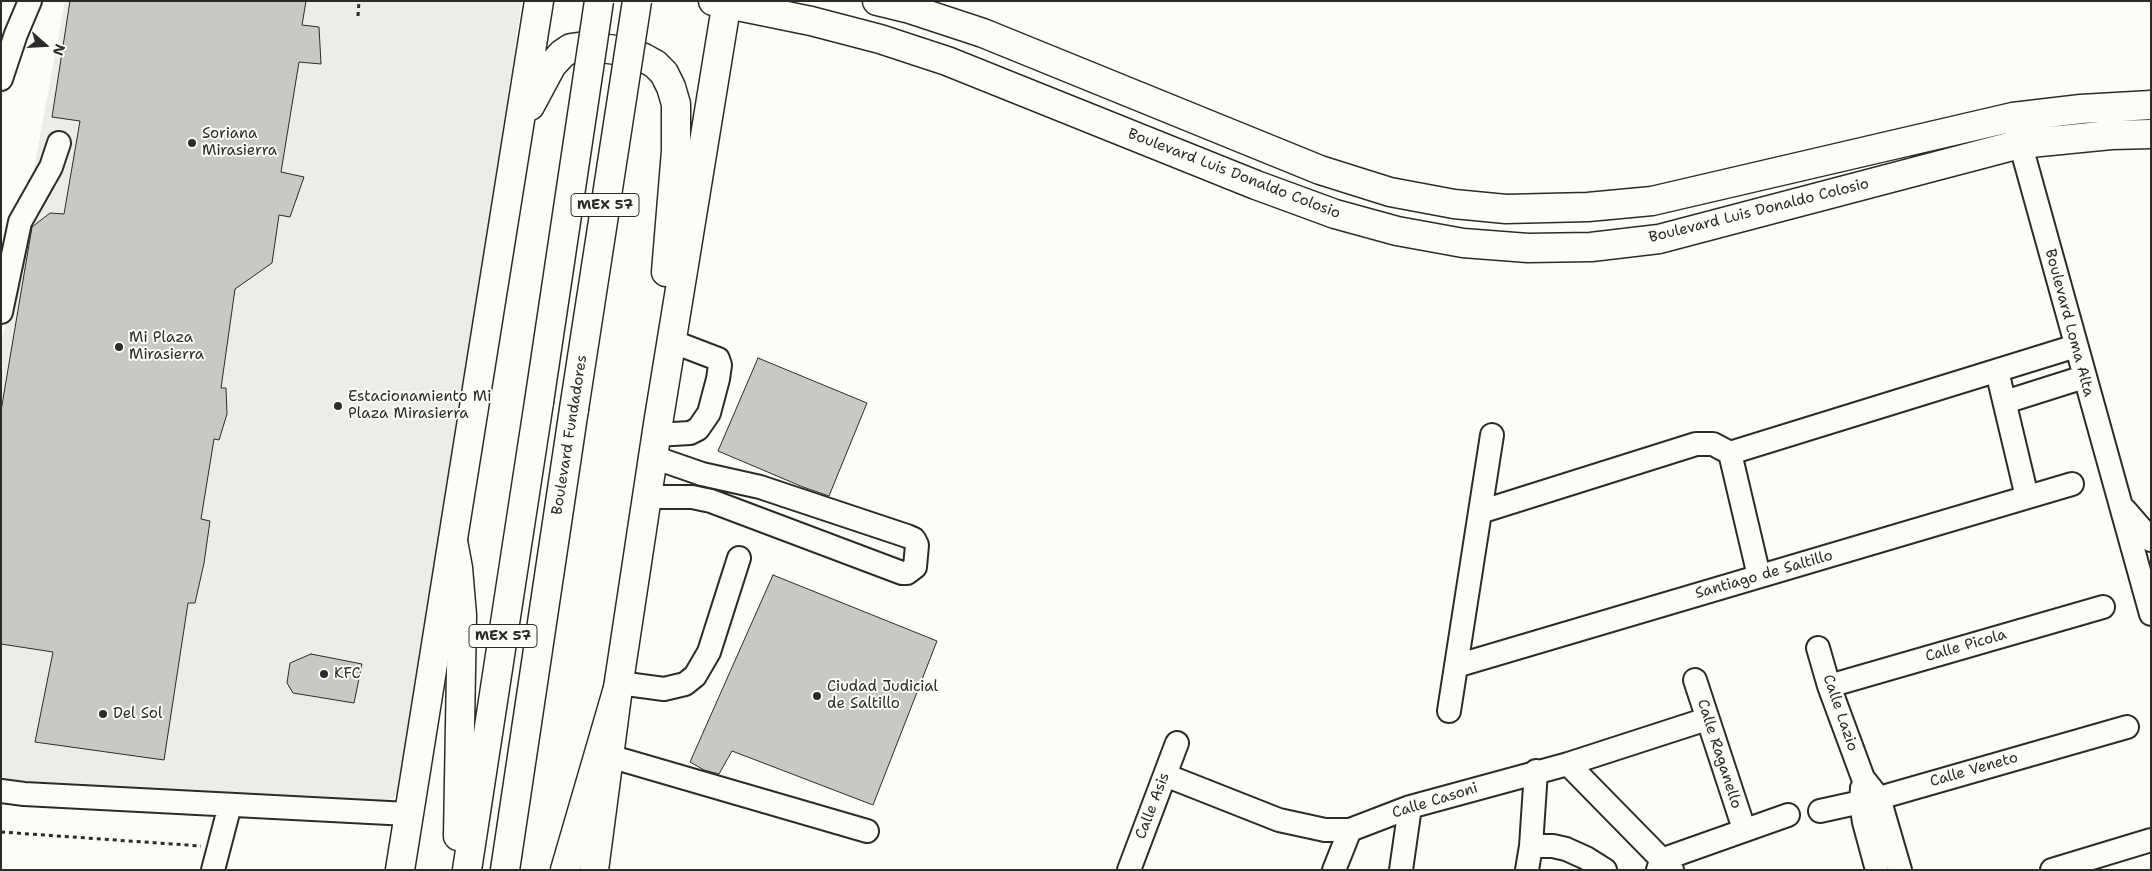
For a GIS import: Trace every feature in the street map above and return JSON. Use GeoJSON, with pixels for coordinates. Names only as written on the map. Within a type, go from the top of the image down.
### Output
{"type":"FeatureCollection","features":[{"type":"Feature","properties":{"kind":"main road"},"geometry":{"type":"LineString","coordinates":[[400,870],[539,1]]}},
{"type":"Feature","properties":{"kind":"main road","name":"MEX 57"},"geometry":{"type":"LineString","coordinates":[[467,870],[599,1]]}},
{"type":"Feature","properties":{"kind":"main road","name":"Boulevard Fundadores"},"geometry":{"type":"LineString","coordinates":[[505,870],[637,1]]}},
{"type":"Feature","properties":{"kind":"main road"},"geometry":{"type":"LineString","coordinates":[[877,1],[910,9],[983,33],[1320,170],[1390,192],[1454,204],[1506,209],[1588,207],[1652,201],[2013,117],[2081,109],[2151,105]]}},
{"type":"Feature","properties":{"kind":"main road"},"geometry":{"type":"LineString","coordinates":[[594,870],[619,686],[722,2]]}},
{"type":"Feature","properties":{"kind":"main road","name":"Boulevard Luis Donaldo Colosio"},"geometry":{"type":"LineString","coordinates":[[722,2],[812,21],[928,54],[1256,185],[1335,214],[1397,230],[1463,243],[1528,248],[1591,248],[1659,239],[2020,144],[2111,135],[2151,134]]}},
{"type":"Feature","properties":{"kind":"main road"},"geometry":{"type":"LineString","coordinates":[[519,131],[540,85],[552,65],[562,54],[571,48],[585,46],[604,47],[644,58],[655,64],[664,73],[671,87],[676,104],[676,151],[659,350],[656,439]]}},
{"type":"Feature","properties":{"kind":"main road"},"geometry":{"type":"LineString","coordinates":[[453,541],[458,568],[462,615],[458,870]]}},
{"type":"Feature","properties":{"kind":"main road"},"geometry":{"type":"LineString","coordinates":[[565,870],[619,686]]}},
{"type":"Feature","properties":{"kind":"street"},"geometry":{"type":"LineString","coordinates":[[1,79],[16,34],[30,1]]}},
{"type":"Feature","properties":{"kind":"street","name":"Boulevard Loma Alta"},"geometry":{"type":"LineString","coordinates":[[2013,117],[2151,614]]}},
{"type":"Feature","properties":{"kind":"street"},"geometry":{"type":"LineString","coordinates":[[1,312],[20,222],[29,203],[49,172],[58,143]]}},
{"type":"Feature","properties":{"kind":"street"},"geometry":{"type":"LineString","coordinates":[[656,439],[690,433],[698,429],[708,413],[718,379],[720,365],[718,359],[671,341]]}},
{"type":"Feature","properties":{"kind":"street"},"geometry":{"type":"LineString","coordinates":[[1480,512],[1696,444],[1713,444],[1730,453],[2076,346]]}},
{"type":"Feature","properties":{"kind":"street"},"geometry":{"type":"LineString","coordinates":[[1997,371],[2027,497]]}},
{"type":"Feature","properties":{"kind":"street"},"geometry":{"type":"LineString","coordinates":[[2004,402],[2084,377]]}},
{"type":"Feature","properties":{"kind":"street"},"geometry":{"type":"LineString","coordinates":[[1449,712],[1492,435]]}},
{"type":"Feature","properties":{"kind":"street"},"geometry":{"type":"LineString","coordinates":[[647,497],[692,497],[711,501],[902,573],[907,573],[915,566],[917,545],[914,539],[760,487],[702,474],[656,439]]}},
{"type":"Feature","properties":{"kind":"street"},"geometry":{"type":"LineString","coordinates":[[1730,453],[1759,576]]}},
{"type":"Feature","properties":{"kind":"street","name":"Santiago de Saltillo"},"geometry":{"type":"LineString","coordinates":[[1456,666],[2072,484]]}},
{"type":"Feature","properties":{"kind":"street","name":"Boulevard Loma Alta"},"geometry":{"type":"LineString","coordinates":[[2119,503],[2151,540]]}},
{"type":"Feature","properties":{"kind":"street"},"geometry":{"type":"LineString","coordinates":[[619,686],[664,689],[685,684],[694,676],[709,652],[739,558]]}},
{"type":"Feature","properties":{"kind":"street","name":"Calle Picola"},"geometry":{"type":"LineString","coordinates":[[1829,686],[2103,607]]}},
{"type":"Feature","properties":{"kind":"street","name":"Calle Lazio"},"geometry":{"type":"LineString","coordinates":[[1818,648],[1829,686],[1870,800],[1900,870]]}},
{"type":"Feature","properties":{"kind":"street","name":"Calle Raganello"},"geometry":{"type":"LineString","coordinates":[[1695,680],[1744,829]]}},
{"type":"Feature","properties":{"kind":"street","name":"Calle Casoni"},"geometry":{"type":"LineString","coordinates":[[1165,775],[1279,820],[1325,830],[1350,830],[1410,807],[1536,771],[1568,764],[1707,719]]}},
{"type":"Feature","properties":{"kind":"street","name":"Calle Veneto"},"geometry":{"type":"LineString","coordinates":[[1820,811],[1870,800],[2127,727]]}},
{"type":"Feature","properties":{"kind":"street","name":"Calle Asis"},"geometry":{"type":"LineString","coordinates":[[1129,870],[1177,743]]}},
{"type":"Feature","properties":{"kind":"street"},"geometry":{"type":"LineString","coordinates":[[609,756],[868,831]]}},
{"type":"Feature","properties":{"kind":"street"},"geometry":{"type":"LineString","coordinates":[[1568,764],[1664,867],[1744,829],[1788,814]]}},
{"type":"Feature","properties":{"kind":"street"},"geometry":{"type":"LineString","coordinates":[[1527,870],[1531,846],[1536,771]]}},
{"type":"Feature","properties":{"kind":"street"},"geometry":{"type":"LineString","coordinates":[[1,791],[24,794],[408,814]]}},
{"type":"Feature","properties":{"kind":"street"},"geometry":{"type":"LineString","coordinates":[[1870,800],[1864,822],[1877,870]]}},
{"type":"Feature","properties":{"kind":"street"},"geometry":{"type":"LineString","coordinates":[[213,870],[230,805]]}},
{"type":"Feature","properties":{"kind":"street"},"geometry":{"type":"LineString","coordinates":[[1401,870],[1410,807]]}},
{"type":"Feature","properties":{"kind":"street"},"geometry":{"type":"LineString","coordinates":[[1334,870],[1350,830]]}},
{"type":"Feature","properties":{"kind":"street"},"geometry":{"type":"LineString","coordinates":[[2052,870],[2151,840]]}},
{"type":"Feature","properties":{"kind":"street"},"geometry":{"type":"LineString","coordinates":[[1531,846],[1554,846],[1566,849],[1586,858],[1605,870]]}},
{"type":"Feature","properties":{"kind":"path"},"geometry":{"type":"LineString","coordinates":[[358,16],[359,1]]}},
{"type":"Feature","properties":{"kind":"path"},"geometry":{"type":"LineString","coordinates":[[1,832],[219,847]]}},
{"type":"Feature","properties":{"kind":"shaded area","name":"Mi Plaza Mirasierra"},"geometry":{"type":"Polygon","coordinates":[[[65,1],[522,1],[403,786],[393,798],[380,804],[1,784],[1,347],[65,1]]]}},
{"type":"Feature","properties":{"kind":"building","name":"Mi Plaza Mirasierra"},"geometry":{"type":"Polygon","coordinates":[[[70,1],[306,1],[302,25],[319,27],[321,64],[299,62],[281,172],[304,177],[290,217],[279,215],[272,263],[235,289],[221,388],[226,388],[227,414],[219,440],[214,439],[201,519],[210,521],[204,563],[195,603],[188,603],[164,760],[35,742],[53,652],[1,644],[1,411],[32,227],[50,213],[64,214],[80,121],[52,117],[70,1]]]}},
{"type":"Feature","properties":{"kind":"building"},"geometry":{"type":"Polygon","coordinates":[[[758,358],[867,403],[829,496],[718,451],[758,358]]]}},
{"type":"Feature","properties":{"kind":"building","name":"Ciudad Judicial de Saltillo"},"geometry":{"type":"Polygon","coordinates":[[[773,575],[937,641],[873,805],[732,751],[719,774],[704,770],[690,762],[773,575]]]}},
{"type":"Feature","properties":{"kind":"building","name":"KFC"},"geometry":{"type":"Polygon","coordinates":[[[311,654],[362,664],[354,703],[293,693],[287,683],[290,663],[311,654]]]}},
{"type":"Feature","properties":{"kind":"place","name":"Soriana Mirasierra"},"geometry":{"type":"Point","coordinates":[192,143]}},
{"type":"Feature","properties":{"kind":"place","name":"Mi Plaza Mirasierra"},"geometry":{"type":"Point","coordinates":[119,347]}},
{"type":"Feature","properties":{"kind":"place","name":"Estacionamiento Mi Plaza Mirasierra"},"geometry":{"type":"Point","coordinates":[338,406]}},
{"type":"Feature","properties":{"kind":"place","name":"KFC"},"geometry":{"type":"Point","coordinates":[324,674]}},
{"type":"Feature","properties":{"kind":"place","name":"Ciudad Judicial de Saltillo"},"geometry":{"type":"Point","coordinates":[817,696]}},
{"type":"Feature","properties":{"kind":"place","name":"Del Sol"},"geometry":{"type":"Point","coordinates":[103,714]}}]}
